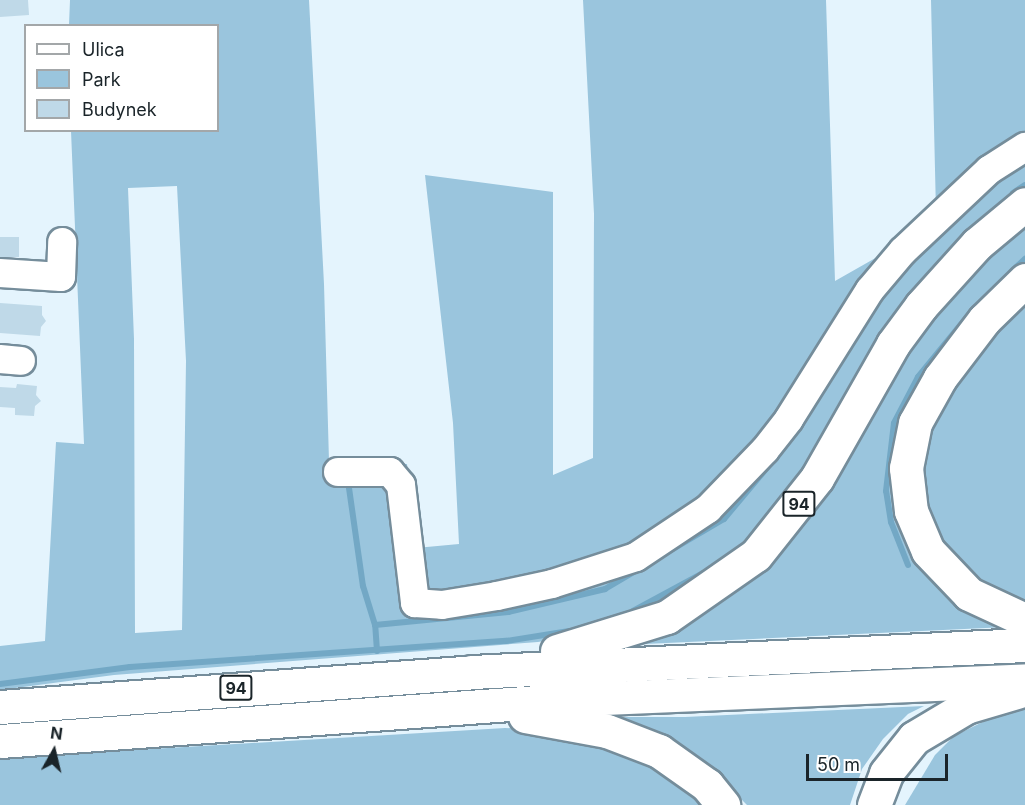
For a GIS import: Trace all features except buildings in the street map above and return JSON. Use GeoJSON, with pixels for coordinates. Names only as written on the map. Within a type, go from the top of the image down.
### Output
{"type":"FeatureCollection","features":[{"type":"Feature","properties":{"kind":"highway","name":"94"},"geometry":{"type":"LineString","coordinates":[[0,707],[471,672],[639,628],[668,617],[740,568],[796,507],[893,344],[921,306],[976,244],[1025,204]]}},
{"type":"Feature","properties":{"kind":"highway"},"geometry":{"type":"LineString","coordinates":[[1025,280],[984,320],[940,378],[915,423],[906,468],[911,511],[928,551],[969,594],[1025,620]]}},
{"type":"Feature","properties":{"kind":"highway"},"geometry":{"type":"LineString","coordinates":[[471,672],[1025,645]]}},
{"type":"Feature","properties":{"kind":"highway","name":"94"},"geometry":{"type":"LineString","coordinates":[[0,741],[461,707],[1025,680]]}},
{"type":"Feature","properties":{"kind":"highway"},"geometry":{"type":"LineString","coordinates":[[874,805],[886,773],[914,738],[966,707],[1025,691]]}},
{"type":"Feature","properties":{"kind":"highway"},"geometry":{"type":"LineString","coordinates":[[461,707],[556,720],[617,735],[674,760],[707,785],[723,805]]}},
{"type":"Feature","properties":{"kind":"lane"},"geometry":{"type":"LineString","coordinates":[[338,472],[390,472],[401,484],[406,607],[442,605],[552,584],[636,556],[708,509],[765,450],[789,419],[870,290],[903,251],[989,170],[1025,147]]}},
{"type":"Feature","properties":{"kind":"lane"},"geometry":{"type":"LineString","coordinates":[[0,273],[61,277],[62,242]]}},
{"type":"Feature","properties":{"kind":"green space"},"geometry":{"type":"Polygon","coordinates":[[[70,0],[309,0],[324,284],[329,461],[407,464],[416,548],[459,544],[453,423],[425,175],[553,192],[553,475],[593,458],[594,214],[583,0],[826,0],[835,281],[879,256],[936,212],[931,0],[1025,0],[1025,189],[766,528],[683,596],[561,638],[538,642],[114,675],[0,690],[0,646],[45,641],[56,442],[84,444],[71,132],[219,132],[219,24],[69,24],[70,0]],[[177,186],[128,188],[134,339],[135,633],[182,630],[186,361],[177,186]]]}},
{"type":"Feature","properties":{"kind":"green space"},"geometry":{"type":"Polygon","coordinates":[[[1025,217],[1025,267],[894,481],[1007,627],[623,645],[705,605],[912,337],[1025,217]]]}},
{"type":"Feature","properties":{"kind":"green space"},"geometry":{"type":"Polygon","coordinates":[[[1025,291],[1025,610],[982,592],[921,516],[921,432],[1025,291]]]}},
{"type":"Feature","properties":{"kind":"green space"},"geometry":{"type":"Polygon","coordinates":[[[924,706],[908,714],[883,739],[862,769],[850,805],[747,805],[699,757],[668,738],[615,717],[685,717],[924,706]]]}},
{"type":"Feature","properties":{"kind":"green space"},"geometry":{"type":"Polygon","coordinates":[[[1025,708],[1025,805],[905,805],[935,755],[954,736],[991,718],[1025,708]]]}},
{"type":"Feature","properties":{"kind":"green space"},"geometry":{"type":"Polygon","coordinates":[[[505,728],[531,729],[627,748],[711,805],[0,805],[0,758],[505,728]]]}},
{"type":"Feature","properties":{"kind":"waterway"},"geometry":{"type":"LineString","coordinates":[[1013,193],[1025,185]]}},
{"type":"Feature","properties":{"kind":"waterway"},"geometry":{"type":"LineString","coordinates":[[1012,271],[1025,259]]}},
{"type":"Feature","properties":{"kind":"waterway"},"geometry":{"type":"LineString","coordinates":[[908,565],[891,522],[886,491],[894,423],[918,377],[971,312]]}},
{"type":"Feature","properties":{"kind":"waterway"},"geometry":{"type":"LineString","coordinates":[[377,651],[375,625],[508,612],[605,589],[724,519],[771,463]]}},
{"type":"Feature","properties":{"kind":"waterway"},"geometry":{"type":"LineString","coordinates":[[349,488],[363,586],[375,625]]}},
{"type":"Feature","properties":{"kind":"waterway"},"geometry":{"type":"LineString","coordinates":[[633,611],[703,573]]}},
{"type":"Feature","properties":{"kind":"waterway"},"geometry":{"type":"LineString","coordinates":[[0,684],[130,667],[506,641],[569,631]]}}]}
